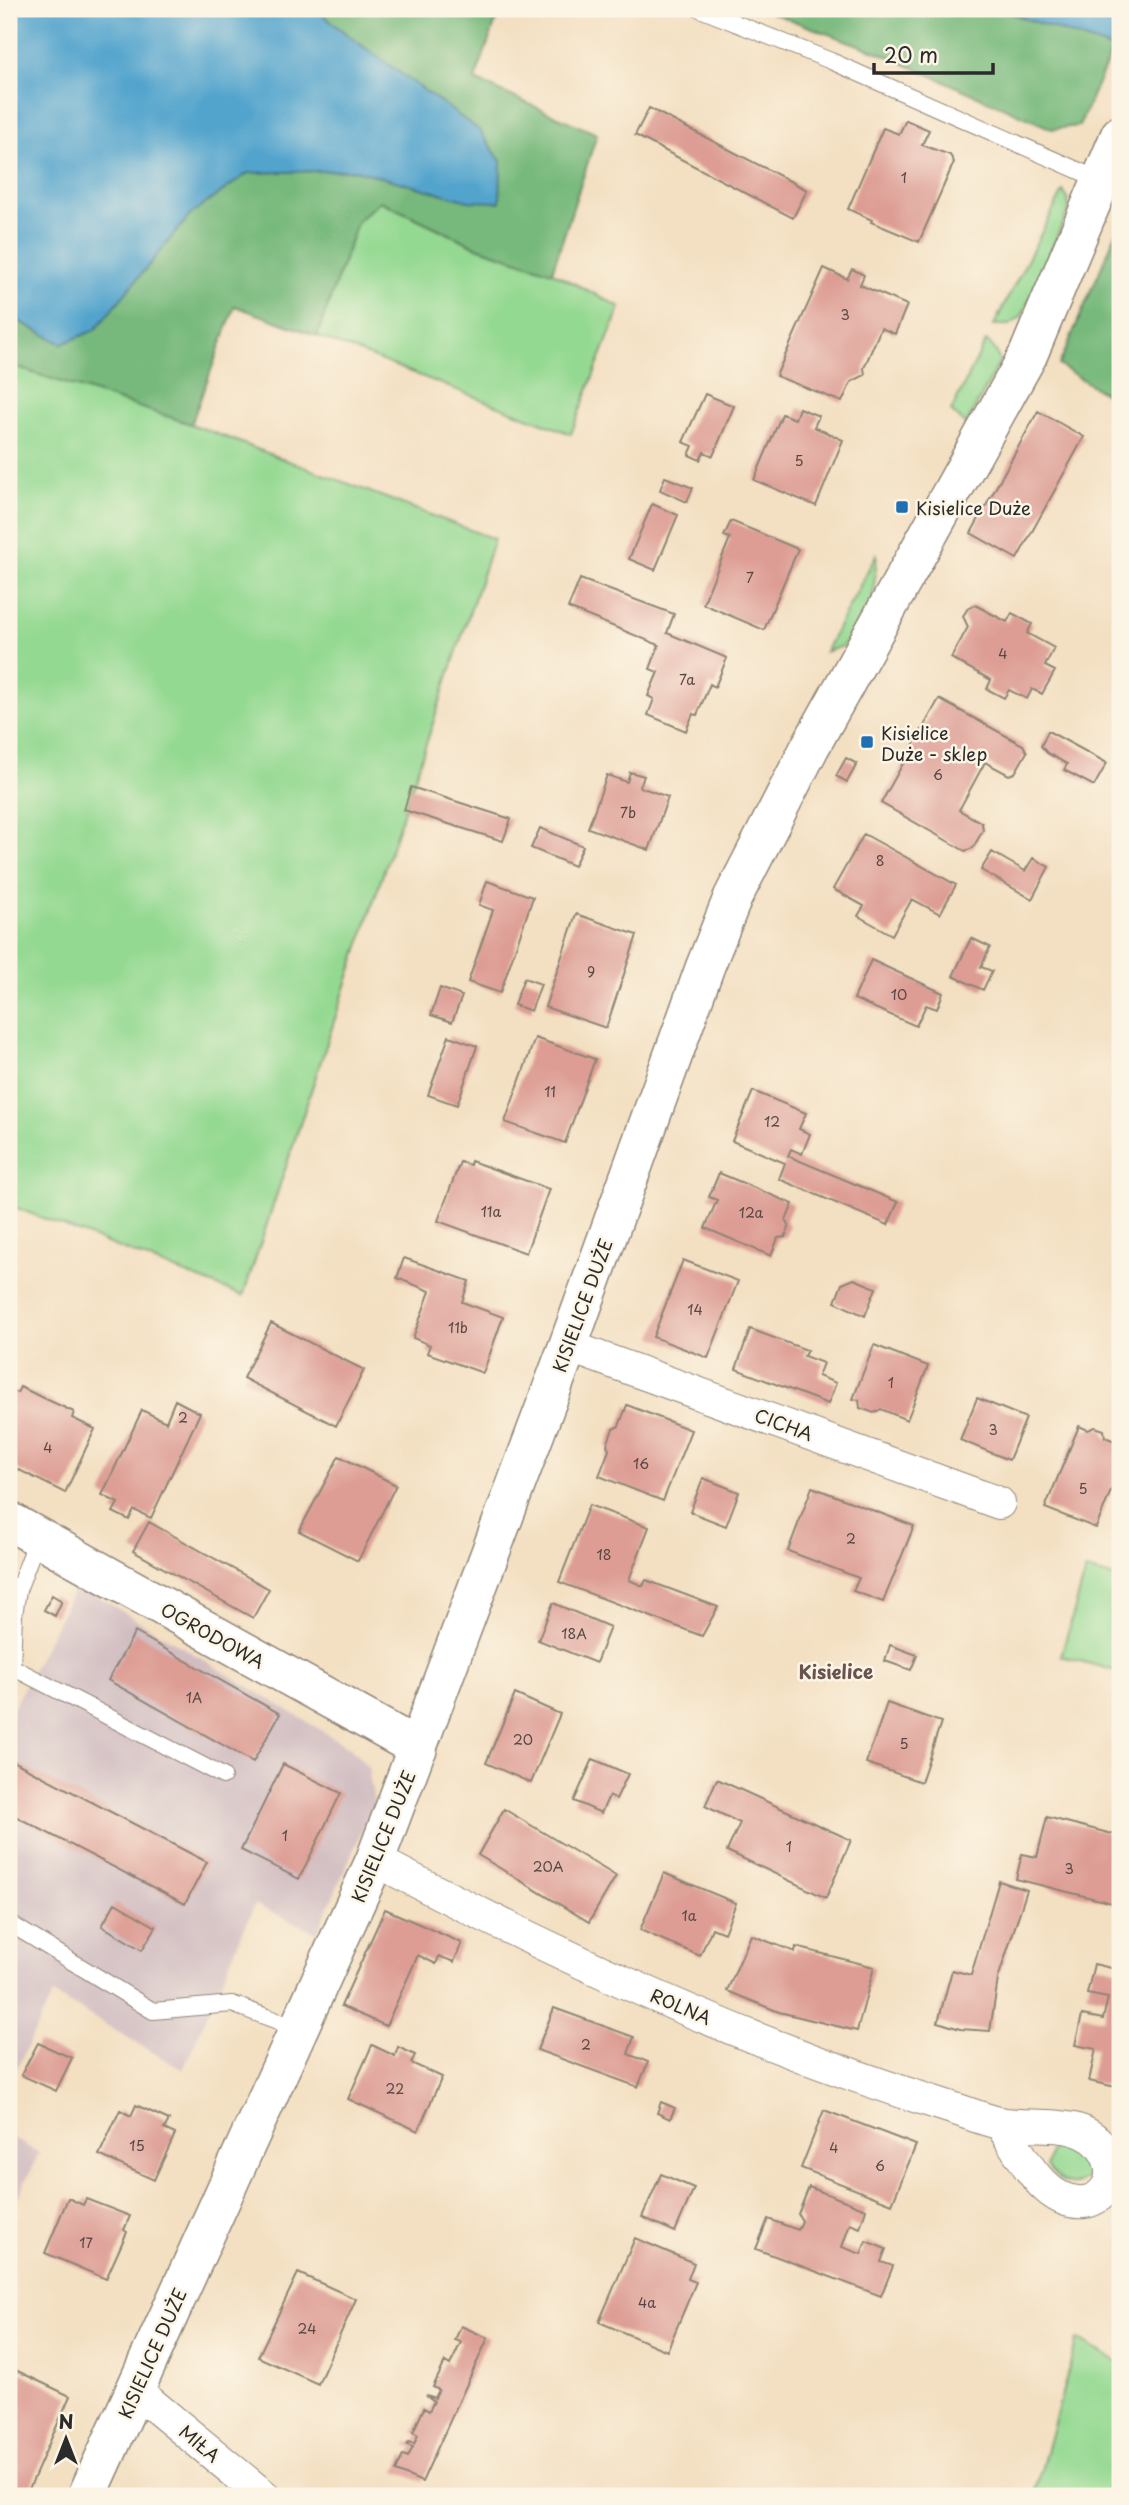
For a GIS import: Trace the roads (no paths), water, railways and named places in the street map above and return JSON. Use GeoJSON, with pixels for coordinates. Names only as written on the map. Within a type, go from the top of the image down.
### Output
{"type":"FeatureCollection","features":[{"type":"Feature","properties":{"kind":"street","name":"KISIELICE DUŻE"},"geometry":{"type":"LineString","coordinates":[[88,2496],[375,1860],[733,897],[810,747],[1028,355],[1120,135]]}},
{"type":"Feature","properties":{"kind":"street","name":"CICHA"},"geometry":{"type":"LineString","coordinates":[[568,1346],[999,1503]]}},
{"type":"Feature","properties":{"kind":"street","name":"OGRODOWA"},"geometry":{"type":"LineString","coordinates":[[23,1529],[418,1748]]}},
{"type":"Feature","properties":{"kind":"street","name":"ROLNA"},"geometry":{"type":"LineString","coordinates":[[375,1860],[545,1947],[707,2018],[871,2083],[1000,2123]]}},
{"type":"Feature","properties":{"kind":"street","name":"MIŁA"},"geometry":{"type":"LineString","coordinates":[[135,2390],[264,2496]]}},
{"type":"Feature","properties":{"kind":"lane"},"geometry":{"type":"LineString","coordinates":[[701,9],[831,61],[1102,181]]}},
{"type":"Feature","properties":{"kind":"lane"},"geometry":{"type":"LineString","coordinates":[[23,1529],[11,1671],[223,1776]]}},
{"type":"Feature","properties":{"kind":"lane"},"geometry":{"type":"LineString","coordinates":[[9,1923],[153,2011],[232,2004],[299,2029]]}},
{"type":"Feature","properties":{"kind":"water"},"geometry":{"type":"Polygon","coordinates":[[[9,9],[315,9],[479,130],[501,161],[500,202],[469,201],[355,170],[248,173],[191,214],[95,330],[62,344],[9,316],[9,9]]]}},
{"type":"Feature","properties":{"kind":"water"},"geometry":{"type":"Polygon","coordinates":[[[998,9],[1120,9],[1120,31],[1113,49],[998,9]]]}},
{"type":"Feature","properties":{"kind":"place","name":"Kisielice Duże"},"geometry":{"type":"Point","coordinates":[902,507]}},
{"type":"Feature","properties":{"kind":"place","name":"Kisielice Duże - sklep"},"geometry":{"type":"Point","coordinates":[867,742]}},
{"type":"Feature","properties":{"kind":"district","name":"Kisielice"},"geometry":{"type":"Point","coordinates":[836,1671]}}]}
